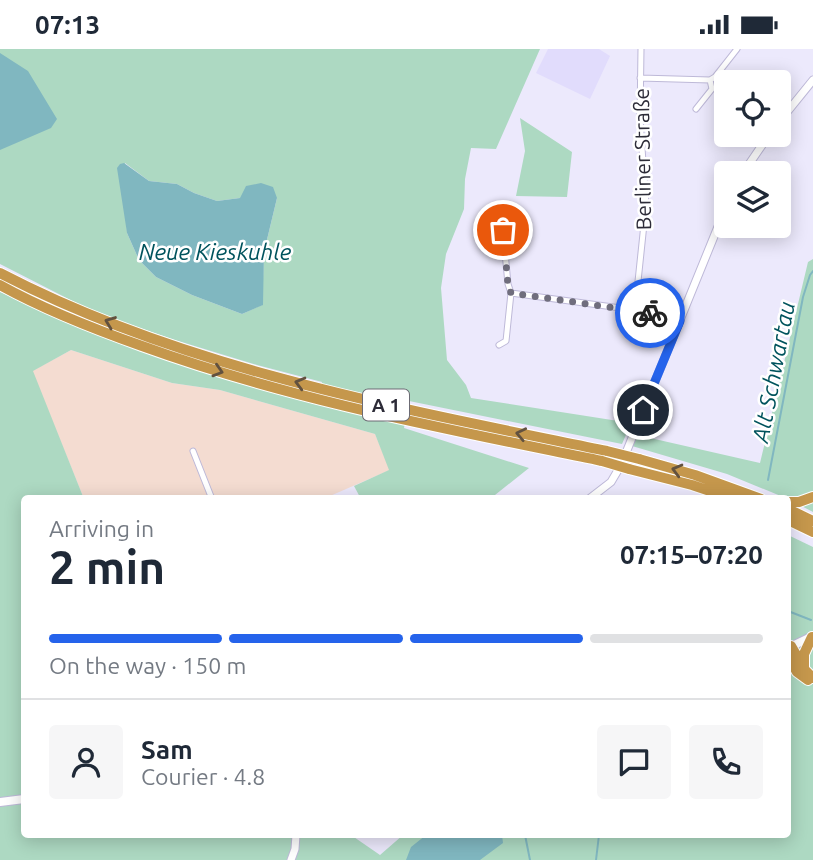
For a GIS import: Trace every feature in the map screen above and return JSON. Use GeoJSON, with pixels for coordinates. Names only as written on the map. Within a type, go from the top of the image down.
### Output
{"type":"FeatureCollection","features":[{"type":"Feature","properties":{"kind":"highway","name":"A 1"},"geometry":{"type":"LineString","coordinates":[[0,273],[172,351]]}},
{"type":"Feature","properties":{"kind":"highway","name":"A 1"},"geometry":{"type":"LineString","coordinates":[[0,285],[88,325],[186,355],[604,456],[639,459],[750,495]]}},
{"type":"Feature","properties":{"kind":"highway","name":"A 1"},"geometry":{"type":"LineString","coordinates":[[604,456],[629,468],[722,495]]}},
{"type":"Feature","properties":{"kind":"highway"},"geometry":{"type":"LineString","coordinates":[[791,502],[813,497]]}},
{"type":"Feature","properties":{"kind":"highway"},"geometry":{"type":"LineString","coordinates":[[791,510],[813,521]]}},
{"type":"Feature","properties":{"kind":"highway"},"geometry":{"type":"LineString","coordinates":[[791,521],[813,532]]}},
{"type":"Feature","properties":{"kind":"highway"},"geometry":{"type":"LineString","coordinates":[[803,674],[804,654],[813,637]]}},
{"type":"Feature","properties":{"kind":"highway"},"geometry":{"type":"LineString","coordinates":[[791,655],[803,674]]}},
{"type":"Feature","properties":{"kind":"main road"},"geometry":{"type":"LineString","coordinates":[[791,648],[813,637]]}},
{"type":"Feature","properties":{"kind":"main road"},"geometry":{"type":"LineString","coordinates":[[0,802],[21,799]]}},
{"type":"Feature","properties":{"kind":"street","name":"Berliner Straße"},"geometry":{"type":"LineString","coordinates":[[635,310],[646,205],[640,118],[641,49]]}},
{"type":"Feature","properties":{"kind":"street"},"geometry":{"type":"LineString","coordinates":[[640,78],[710,80],[715,78],[737,49]]}},
{"type":"Feature","properties":{"kind":"street"},"geometry":{"type":"LineString","coordinates":[[791,107],[813,79]]}},
{"type":"Feature","properties":{"kind":"street"},"geometry":{"type":"LineString","coordinates":[[696,109],[712,89],[710,80]]}},
{"type":"Feature","properties":{"kind":"street"},"geometry":{"type":"LineString","coordinates":[[499,225],[503,230],[511,293],[506,341],[499,345]]}},
{"type":"Feature","properties":{"kind":"street"},"geometry":{"type":"LineString","coordinates":[[594,495],[611,482],[621,465],[714,237]]}},
{"type":"Feature","properties":{"kind":"street"},"geometry":{"type":"LineString","coordinates":[[511,293],[635,310],[680,321]]}},
{"type":"Feature","properties":{"kind":"street"},"geometry":{"type":"LineString","coordinates":[[193,451],[210,495]]}},
{"type":"Feature","properties":{"kind":"street"},"geometry":{"type":"LineString","coordinates":[[291,860],[296,838]]}},
{"type":"Feature","properties":{"kind":"shaded area"},"geometry":{"type":"Polygon","coordinates":[[[0,49],[540,49],[496,149],[471,148],[465,179],[464,209],[446,254],[441,288],[447,360],[466,385],[471,398],[631,423],[622,444],[409,401],[404,428],[529,468],[495,495],[359,495],[354,486],[389,470],[375,434],[220,390],[172,383],[71,350],[33,371],[82,495],[21,495],[21,838],[355,838],[380,855],[400,838],[791,838],[791,536],[813,547],[813,860],[0,860],[0,292],[164,359],[318,405],[322,382],[175,340],[96,313],[0,264],[0,49]],[[125,163],[127,233],[139,260],[156,277],[192,295],[242,314],[262,305],[264,252],[277,198],[217,201],[177,184],[149,181],[125,163]]]}},
{"type":"Feature","properties":{"kind":"shaded area"},"geometry":{"type":"Polygon","coordinates":[[[548,49],[599,49],[610,56],[590,99],[536,73],[548,49]]]}},
{"type":"Feature","properties":{"kind":"shaded area"},"geometry":{"type":"Polygon","coordinates":[[[520,118],[572,152],[567,197],[516,196],[525,151],[520,118]]]}},
{"type":"Feature","properties":{"kind":"shaded area"},"geometry":{"type":"Polygon","coordinates":[[[813,259],[813,512],[791,501],[791,495],[778,495],[727,474],[632,446],[637,435],[760,463],[808,262],[813,259]]]}},
{"type":"Feature","properties":{"kind":"shaded area"},"geometry":{"type":"Polygon","coordinates":[[[71,350],[172,383],[220,390],[375,434],[390,470],[332,495],[82,495],[32,371],[71,350]]]}},
{"type":"Feature","properties":{"kind":"water"},"geometry":{"type":"Polygon","coordinates":[[[0,53],[28,71],[57,119],[51,128],[0,150],[0,53]]]}},
{"type":"Feature","properties":{"kind":"water","name":"Neue Kieskuhle"},"geometry":{"type":"Polygon","coordinates":[[[124,163],[149,181],[177,184],[217,201],[240,198],[246,186],[261,183],[273,187],[277,198],[264,252],[263,305],[242,314],[192,295],[156,277],[139,260],[127,233],[117,168],[124,163]]]}},
{"type":"Feature","properties":{"kind":"water"},"geometry":{"type":"Polygon","coordinates":[[[422,838],[502,838],[503,843],[480,860],[406,860],[411,847],[422,838]]]}},
{"type":"Feature","properties":{"kind":"waterway","name":"Alt Schwartau"},"geometry":{"type":"LineString","coordinates":[[768,480],[803,297],[813,271]]}},
{"type":"Feature","properties":{"kind":"waterway","name":"Alt Schwartau"},"geometry":{"type":"LineString","coordinates":[[791,612],[811,620]]}},
{"type":"Feature","properties":{"kind":"waterway","name":"Alt Schwartau"},"geometry":{"type":"LineString","coordinates":[[526,838],[530,860]]}},
{"type":"Feature","properties":{"kind":"waterway","name":"Alt Schwartau"},"geometry":{"type":"LineString","coordinates":[[596,860],[599,838]]}},
{"type":"Feature","properties":{"kind":"way so far"},"geometry":{"type":"LineString","coordinates":[[503,230],[511,293],[650,313]]}},
{"type":"Feature","properties":{"kind":"route"},"geometry":{"type":"LineString","coordinates":[[643,410],[680,321],[650,313]]}}]}
